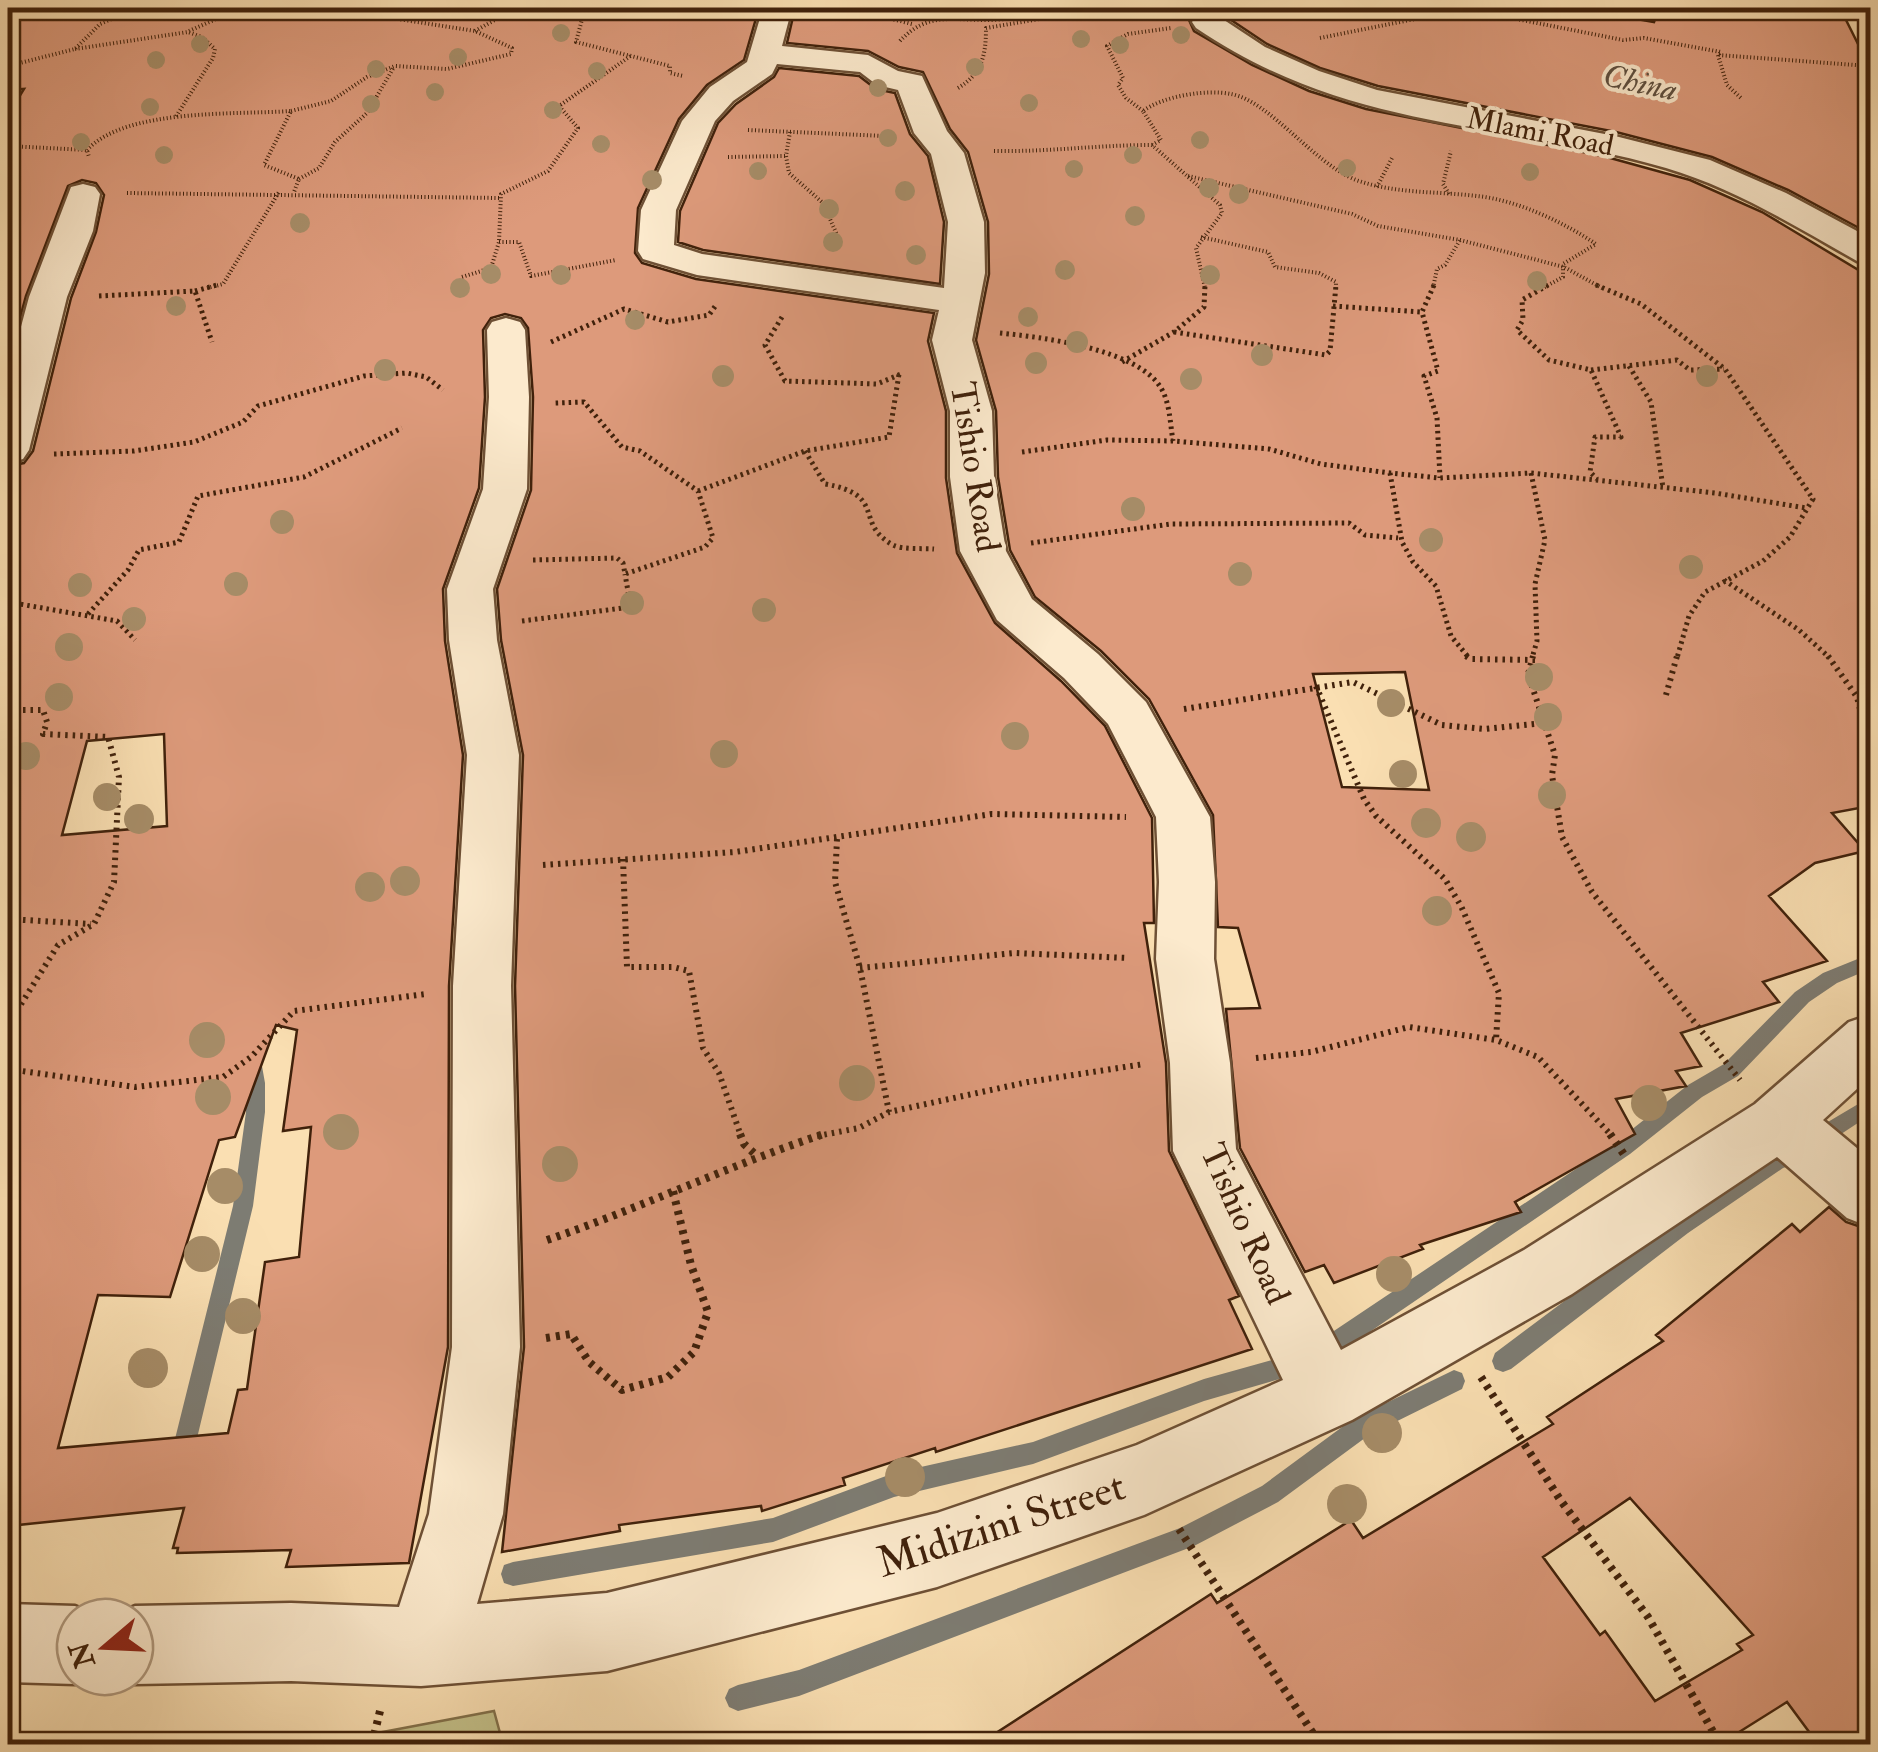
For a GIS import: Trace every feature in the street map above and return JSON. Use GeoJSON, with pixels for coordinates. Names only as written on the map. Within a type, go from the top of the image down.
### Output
{"type":"FeatureCollection","features":[{"type":"Feature","properties":{"kind":"street","name":"Mlami Road"},"geometry":{"type":"LineString","coordinates":[[1207,22],[1234,45],[1346,90],[1711,171],[1870,253]]}},
{"type":"Feature","properties":{"kind":"street"},"geometry":{"type":"LineString","coordinates":[[933,129],[911,83],[888,78],[874,66],[773,25],[761,67],[724,90],[658,202],[654,222],[656,251],[735,270],[839,284],[958,339]]}},
{"type":"Feature","properties":{"kind":"street","name":"Tishio Road"},"geometry":{"type":"LineString","coordinates":[[933,129],[966,222],[966,273],[958,339],[971,411],[972,464],[984,550],[1014,609],[1082,666],[1128,714],[1182,817],[1187,882],[1185,959],[1200,1064],[1205,1151],[1328,1396]]}},
{"type":"Feature","properties":{"kind":"street"},"geometry":{"type":"LineString","coordinates":[[23,452],[48,297],[75,231],[83,194]]}},
{"type":"Feature","properties":{"kind":"street"},"geometry":{"type":"LineString","coordinates":[[420,1647],[448,1579],[466,1514],[486,1348],[482,986],[493,754],[470,589],[505,489],[508,365]]}},
{"type":"Feature","properties":{"kind":"street","name":"Midizini Street"},"geometry":{"type":"LineString","coordinates":[[155,1645],[291,1642],[420,1647],[608,1632],[936,1550],[1144,1479],[1328,1396],[1548,1272],[1778,1122],[1870,1040]]}},
{"type":"Feature","properties":{"kind":"street"},"geometry":{"type":"LineString","coordinates":[[1778,1122],[1870,1198]]}},
{"type":"Feature","properties":{"kind":"street"},"geometry":{"type":"LineString","coordinates":[[8,1643],[55,1644]]}},
{"type":"Feature","properties":{"kind":"path"},"geometry":{"type":"LineString","coordinates":[[74,49],[100,24],[137,8]]}},
{"type":"Feature","properties":{"kind":"path"},"geometry":{"type":"LineString","coordinates":[[354,12],[358,8]]}},
{"type":"Feature","properties":{"kind":"path"},"geometry":{"type":"LineString","coordinates":[[395,16],[434,8]]}},
{"type":"Feature","properties":{"kind":"path"},"geometry":{"type":"LineString","coordinates":[[475,32],[486,22],[516,8]]}},
{"type":"Feature","properties":{"kind":"path"},"geometry":{"type":"LineString","coordinates":[[584,8],[576,42],[671,66],[671,73],[716,82],[724,90]]}},
{"type":"Feature","properties":{"kind":"path"},"geometry":{"type":"LineString","coordinates":[[773,25],[887,8],[892,19],[913,25],[941,16],[1036,18]]}},
{"type":"Feature","properties":{"kind":"path"},"geometry":{"type":"LineString","coordinates":[[1022,8],[1036,18]]}},
{"type":"Feature","properties":{"kind":"path"},"geometry":{"type":"LineString","coordinates":[[933,129],[954,90],[973,78],[986,60],[986,28],[1105,8]]}},
{"type":"Feature","properties":{"kind":"path"},"geometry":{"type":"LineString","coordinates":[[1234,45],[1314,39],[1430,16],[1419,8]]}},
{"type":"Feature","properties":{"kind":"path"},"geometry":{"type":"LineString","coordinates":[[1461,8],[1623,40],[1644,38],[1721,52],[1718,55]]}},
{"type":"Feature","properties":{"kind":"path"},"geometry":{"type":"LineString","coordinates":[[8,66],[74,49],[188,32],[232,12],[395,16],[438,28],[475,32],[512,48],[511,54],[446,69],[395,66],[367,76],[331,101],[291,111],[121,127],[98,138],[87,150]]}},
{"type":"Feature","properties":{"kind":"path"},"geometry":{"type":"LineString","coordinates":[[690,142],[790,132],[933,129],[1064,152],[1075,145],[1152,145],[1161,140],[1160,134],[1118,85],[1122,78],[1107,51],[1108,43],[1130,34],[1207,22]]}},
{"type":"Feature","properties":{"kind":"path"},"geometry":{"type":"LineString","coordinates":[[874,66],[890,56],[913,25]]}},
{"type":"Feature","properties":{"kind":"path"},"geometry":{"type":"LineString","coordinates":[[175,119],[182,102],[214,58],[214,49],[202,37],[188,32]]}},
{"type":"Feature","properties":{"kind":"path"},"geometry":{"type":"LineString","coordinates":[[83,194],[294,192],[500,198],[514,186],[548,171],[578,128],[560,106],[632,55]]}},
{"type":"Feature","properties":{"kind":"path"},"geometry":{"type":"LineString","coordinates":[[1718,55],[1870,66]]}},
{"type":"Feature","properties":{"kind":"path"},"geometry":{"type":"LineString","coordinates":[[1718,55],[1725,66],[1728,85],[1741,98]]}},
{"type":"Feature","properties":{"kind":"path"},"geometry":{"type":"LineString","coordinates":[[294,192],[298,179],[329,160],[339,136],[354,127],[376,101],[395,66]]}},
{"type":"Feature","properties":{"kind":"path"},"geometry":{"type":"LineString","coordinates":[[1143,111],[1166,101],[1223,93],[1240,96],[1338,171],[1377,187],[1410,193],[1485,196],[1538,213],[1596,244],[1562,264],[1563,277],[1522,300],[1522,320],[1517,330],[1532,352],[1564,367],[1591,370],[1677,360],[1690,370],[1725,369]]}},
{"type":"Feature","properties":{"kind":"path"},"geometry":{"type":"LineString","coordinates":[[291,111],[264,165],[298,179]]}},
{"type":"Feature","properties":{"kind":"path"},"geometry":{"type":"LineString","coordinates":[[790,132],[786,156],[789,174],[823,198],[832,212],[842,250],[839,284]]}},
{"type":"Feature","properties":{"kind":"path"},"geometry":{"type":"LineString","coordinates":[[690,142],[786,156]]}},
{"type":"Feature","properties":{"kind":"path"},"geometry":{"type":"LineString","coordinates":[[1122,362],[1174,332],[1204,307],[1205,278],[1196,248],[1222,213],[1220,205],[1152,145]]}},
{"type":"Feature","properties":{"kind":"path"},"geometry":{"type":"LineString","coordinates":[[1377,187],[1392,156]]}},
{"type":"Feature","properties":{"kind":"path"},"geometry":{"type":"LineString","coordinates":[[1188,176],[1334,209],[1378,226],[1460,240],[1564,267],[1581,279],[1641,304],[1725,369],[1781,458],[1814,499],[1790,538],[1763,561],[1705,592],[1689,616],[1666,695]]}},
{"type":"Feature","properties":{"kind":"path"},"geometry":{"type":"LineString","coordinates":[[48,297],[195,291],[223,284],[279,192]]}},
{"type":"Feature","properties":{"kind":"path"},"geometry":{"type":"LineString","coordinates":[[462,278],[490,269],[499,242],[500,198]]}},
{"type":"Feature","properties":{"kind":"path"},"geometry":{"type":"LineString","coordinates":[[1174,332],[1228,340],[1257,350],[1326,355],[1330,351],[1329,318],[1336,282],[1318,274],[1275,267],[1268,252],[1201,237]]}},
{"type":"Feature","properties":{"kind":"path"},"geometry":{"type":"LineString","coordinates":[[1440,478],[1437,418],[1424,376],[1438,371],[1422,312],[1436,282],[1437,269],[1445,266],[1460,240]]}},
{"type":"Feature","properties":{"kind":"path"},"geometry":{"type":"LineString","coordinates":[[499,242],[519,242],[531,276],[656,251]]}},
{"type":"Feature","properties":{"kind":"path"},"geometry":{"type":"LineString","coordinates":[[508,365],[621,310],[676,322],[709,316],[716,308],[716,297],[735,270]]}},
{"type":"Feature","properties":{"kind":"path"},"geometry":{"type":"LineString","coordinates":[[195,291],[212,342]]}},
{"type":"Feature","properties":{"kind":"path"},"geometry":{"type":"LineString","coordinates":[[1333,306],[1422,312]]}},
{"type":"Feature","properties":{"kind":"path"},"geometry":{"type":"LineString","coordinates":[[783,311],[766,346],[786,381],[877,384],[958,339],[982,332],[1011,334],[1144,371],[1160,384],[1173,441]]}},
{"type":"Feature","properties":{"kind":"path"},"geometry":{"type":"LineString","coordinates":[[1629,364],[1651,402],[1663,488]]}},
{"type":"Feature","properties":{"kind":"path"},"geometry":{"type":"LineString","coordinates":[[508,365],[584,402],[622,448],[640,451],[698,491],[711,542],[625,574]]}},
{"type":"Feature","properties":{"kind":"path"},"geometry":{"type":"LineString","coordinates":[[1591,370],[1621,438],[1595,437],[1590,472],[1597,480]]}},
{"type":"Feature","properties":{"kind":"path"},"geometry":{"type":"LineString","coordinates":[[23,452],[139,450],[186,443],[222,434],[250,419],[258,406],[343,380],[408,374],[424,376],[443,390]]}},
{"type":"Feature","properties":{"kind":"path"},"geometry":{"type":"LineString","coordinates":[[698,491],[805,451],[888,437],[899,374]]}},
{"type":"Feature","properties":{"kind":"path"},"geometry":{"type":"LineString","coordinates":[[88,614],[128,570],[139,550],[179,542],[198,496],[309,476],[402,428]]}},
{"type":"Feature","properties":{"kind":"path"},"geometry":{"type":"LineString","coordinates":[[972,464],[1041,448],[1108,440],[1173,441],[1269,449],[1320,464],[1390,473],[1440,478],[1531,474],[1806,508]]}},
{"type":"Feature","properties":{"kind":"path"},"geometry":{"type":"LineString","coordinates":[[805,451],[824,484],[853,488],[863,500],[874,527],[895,546],[984,550],[1171,524],[1349,523],[1365,535],[1398,538]]}},
{"type":"Feature","properties":{"kind":"path"},"geometry":{"type":"LineString","coordinates":[[1390,473],[1398,538],[1416,567],[1426,572],[1439,590],[1448,633],[1461,654],[1470,660],[1535,660]]}},
{"type":"Feature","properties":{"kind":"path"},"geometry":{"type":"LineString","coordinates":[[1531,474],[1545,540],[1535,584],[1535,660],[1528,674],[1556,755],[1552,775],[1562,837],[1592,892],[1778,1122]]}},
{"type":"Feature","properties":{"kind":"path"},"geometry":{"type":"LineString","coordinates":[[473,627],[622,608],[629,597],[623,563],[616,558],[557,562],[482,553]]}},
{"type":"Feature","properties":{"kind":"path"},"geometry":{"type":"LineString","coordinates":[[1724,580],[1807,638],[1840,669],[1857,697],[1870,749]]}},
{"type":"Feature","properties":{"kind":"path"},"geometry":{"type":"LineString","coordinates":[[8,602],[117,621],[135,640]]}},
{"type":"Feature","properties":{"kind":"path"},"geometry":{"type":"LineString","coordinates":[[1128,714],[1164,712],[1353,682],[1442,724],[1484,729],[1544,723]]}},
{"type":"Feature","properties":{"kind":"path"},"geometry":{"type":"LineString","coordinates":[[1316,686],[1364,800],[1376,816],[1445,879],[1461,906],[1498,993],[1496,1040]]}},
{"type":"Feature","properties":{"kind":"path"},"geometry":{"type":"LineString","coordinates":[[8,710],[43,710],[47,722],[43,734],[108,736],[119,777],[114,882],[94,924],[58,945],[8,1025]]}},
{"type":"Feature","properties":{"kind":"path"},"geometry":{"type":"LineString","coordinates":[[487,870],[735,852],[948,823],[972,815],[1016,812],[1182,817]]}},
{"type":"Feature","properties":{"kind":"path"},"geometry":{"type":"LineString","coordinates":[[837,839],[835,882],[860,968],[889,1112]]}},
{"type":"Feature","properties":{"kind":"path"},"geometry":{"type":"LineString","coordinates":[[623,859],[627,967],[640,971],[668,965],[688,971],[703,1048],[719,1073],[744,1144],[758,1156]]}},
{"type":"Feature","properties":{"kind":"path"},"geometry":{"type":"LineString","coordinates":[[8,919],[94,924]]}},
{"type":"Feature","properties":{"kind":"path"},"geometry":{"type":"LineString","coordinates":[[860,968],[1016,952],[1185,959]]}},
{"type":"Feature","properties":{"kind":"path"},"geometry":{"type":"LineString","coordinates":[[8,1069],[135,1087],[224,1077],[251,1057],[294,1011],[482,986]]}},
{"type":"Feature","properties":{"kind":"path"},"geometry":{"type":"LineString","coordinates":[[482,1256],[558,1237],[638,1209],[758,1156],[832,1131],[859,1128],[889,1112],[1149,1063],[1200,1064],[1311,1052],[1409,1027],[1496,1040],[1538,1057],[1623,1148],[1643,1212]]}},
{"type":"Feature","properties":{"kind":"path"},"geometry":{"type":"LineString","coordinates":[[486,1348],[571,1334],[588,1362],[622,1390],[668,1378],[694,1352],[708,1312],[672,1191]]}},
{"type":"Feature","properties":{"kind":"path"},"geometry":{"type":"LineString","coordinates":[[1448,1328],[1561,1501],[1648,1617],[1720,1744]]}},
{"type":"Feature","properties":{"kind":"path"},"geometry":{"type":"LineString","coordinates":[[1144,1479],[1320,1744]]}},
{"type":"Feature","properties":{"kind":"shaded area"},"geometry":{"type":"Polygon","coordinates":[[[494,1711],[503,1744],[319,1744],[494,1711]]]}},
{"type":"Feature","properties":{"kind":"building"},"geometry":{"type":"Polygon","coordinates":[[[8,8],[759,8],[744,60],[707,85],[679,119],[638,208],[635,253],[642,263],[696,279],[934,313],[928,341],[946,411],[946,478],[957,553],[995,623],[1105,726],[1152,818],[1154,923],[1144,923],[1166,1063],[1169,1151],[1239,1296],[1229,1300],[1252,1349],[936,1452],[935,1448],[843,1478],[845,1485],[762,1511],[761,1506],[619,1525],[620,1531],[502,1552],[524,1347],[515,986],[523,755],[501,640],[497,589],[531,490],[533,397],[528,328],[521,318],[505,314],[491,318],[483,330],[485,397],[479,488],[443,589],[445,641],[463,755],[449,986],[448,1347],[409,1563],[286,1567],[291,1550],[177,1553],[178,1548],[173,1548],[184,1508],[8,1526],[8,466],[24,463],[33,451],[71,298],[96,232],[104,195],[96,183],[82,180],[68,186],[26,296],[8,362],[8,115],[24,89],[8,90],[8,8]],[[164,734],[87,741],[62,835],[167,826],[164,734]],[[276,1025],[235,1137],[219,1140],[170,1297],[98,1295],[58,1448],[228,1433],[238,1390],[247,1389],[265,1262],[299,1257],[311,1127],[283,1131],[297,1030],[276,1025]]]}},
{"type":"Feature","properties":{"kind":"building"},"geometry":{"type":"Polygon","coordinates":[[[795,8],[1575,8],[1654,22],[1659,8],[1840,8],[1870,68],[1870,226],[1859,228],[1788,190],[1712,157],[1616,132],[1378,86],[1320,68],[1267,44],[1219,12],[1206,9],[1195,12],[1189,20],[1194,31],[1252,65],[1309,91],[1366,109],[1603,156],[1690,180],[1762,212],[1870,277],[1870,806],[1832,813],[1865,851],[1815,863],[1769,896],[1827,961],[1763,982],[1779,1002],[1681,1033],[1701,1066],[1676,1071],[1686,1086],[1616,1099],[1635,1134],[1515,1202],[1521,1212],[1420,1245],[1423,1249],[1334,1283],[1324,1265],[1305,1272],[1240,1148],[1226,1009],[1260,1008],[1238,928],[1218,927],[1213,815],[1149,699],[1101,651],[1035,597],[1010,550],[998,477],[996,411],[976,340],[989,274],[988,222],[968,152],[950,129],[923,72],[899,67],[868,51],[787,43],[795,8]],[[1405,672],[1313,674],[1342,787],[1429,790],[1405,672]]]}},
{"type":"Feature","properties":{"kind":"building"},"geometry":{"type":"Polygon","coordinates":[[[779,68],[859,76],[876,89],[895,93],[910,134],[928,156],[944,222],[940,284],[703,250],[678,242],[680,211],[718,123],[736,104],[774,77],[779,68]]]}},
{"type":"Feature","properties":{"kind":"building"},"geometry":{"type":"Polygon","coordinates":[[[1829,1207],[1846,1222],[1870,1230],[1870,1744],[1818,1744],[1787,1702],[1720,1744],[979,1744],[1211,1594],[1217,1603],[1351,1520],[1363,1538],[1553,1424],[1547,1417],[1663,1341],[1656,1335],[1792,1224],[1800,1232],[1829,1207]],[[1630,1498],[1543,1557],[1600,1635],[1605,1631],[1655,1701],[1742,1650],[1737,1644],[1753,1635],[1630,1498]]]}},
{"type":"Feature","properties":{"kind":"waterway"},"geometry":{"type":"LineString","coordinates":[[856,1499],[894,1485],[1033,1453],[1204,1390],[1309,1360],[1623,1148],[1695,1091],[1731,1070],[1802,997],[1830,978],[1870,961]]}},
{"type":"Feature","properties":{"kind":"waterway"},"geometry":{"type":"LineString","coordinates":[[181,1459],[243,1206],[256,1112],[250,1055]]}},
{"type":"Feature","properties":{"kind":"waterway"},"geometry":{"type":"LineString","coordinates":[[1822,1140],[1818,1138],[1870,1105]]}},
{"type":"Feature","properties":{"kind":"waterway"},"geometry":{"type":"LineString","coordinates":[[1503,1361],[1681,1226],[1777,1161],[1800,1154]]}},
{"type":"Feature","properties":{"kind":"waterway"},"geometry":{"type":"LineString","coordinates":[[738,1698],[799,1683],[1186,1538],[1270,1494],[1361,1427],[1454,1381]]}},
{"type":"Feature","properties":{"kind":"waterway"},"geometry":{"type":"LineString","coordinates":[[513,1574],[773,1530],[847,1503]]}},
{"type":"Feature","properties":{"kind":"water label","name":"China"},"geometry":{"type":"Point","coordinates":[1640,83]}}]}
